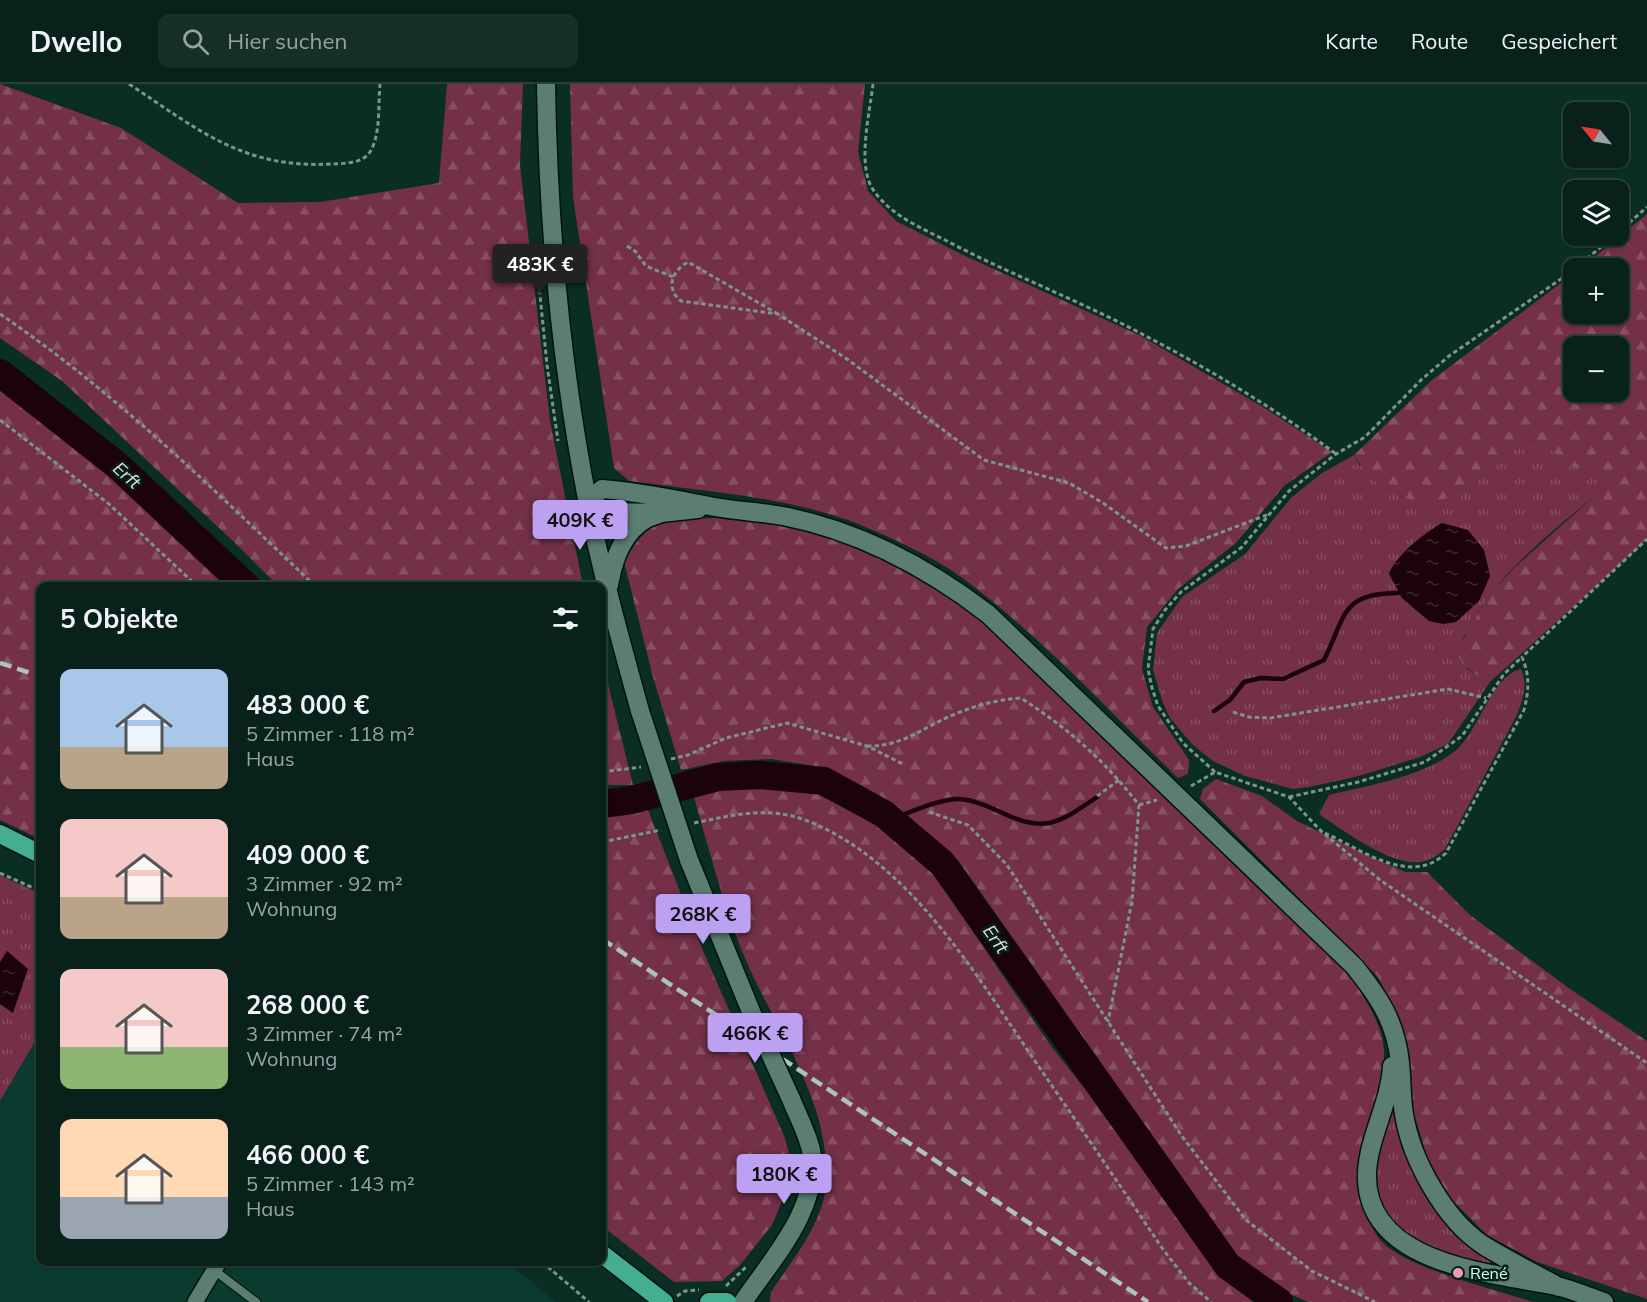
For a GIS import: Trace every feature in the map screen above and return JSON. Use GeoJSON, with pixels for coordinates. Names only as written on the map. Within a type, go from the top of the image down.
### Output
{"type":"FeatureCollection","features":[{"type":"Feature","properties":{"kind":"main road"},"geometry":{"type":"LineString","coordinates":[[546,84],[549,187],[557,289],[588,501],[606,582]]}},
{"type":"Feature","properties":{"kind":"main road"},"geometry":{"type":"LineString","coordinates":[[588,501],[602,489],[645,492],[718,507],[785,516],[857,537],[920,567],[954,587],[988,614],[1178,793],[1354,966],[1380,998],[1394,1034],[1400,1062],[1404,1113],[1410,1142],[1425,1175],[1448,1211],[1481,1244],[1559,1287]]}},
{"type":"Feature","properties":{"kind":"main road"},"geometry":{"type":"LineString","coordinates":[[588,501],[607,512],[662,513],[718,507]]}},
{"type":"Feature","properties":{"kind":"main road"},"geometry":{"type":"LineString","coordinates":[[608,592],[613,566],[625,539],[642,521],[662,513]]}},
{"type":"Feature","properties":{"kind":"main road"},"geometry":{"type":"LineString","coordinates":[[606,583],[640,711],[689,860],[811,1150],[810,1186],[792,1228],[743,1302]]}},
{"type":"Feature","properties":{"kind":"main road"},"geometry":{"type":"LineString","coordinates":[[0,834],[36,852]]}},
{"type":"Feature","properties":{"kind":"main road"},"geometry":{"type":"LineString","coordinates":[[1394,1034],[1392,1077],[1370,1152],[1367,1174],[1372,1202],[1384,1224],[1401,1242],[1428,1257],[1478,1272],[1559,1287],[1604,1302]]}},
{"type":"Feature","properties":{"kind":"main road"},"geometry":{"type":"LineString","coordinates":[[606,1257],[664,1302]]}},
{"type":"Feature","properties":{"kind":"street"},"geometry":{"type":"LineString","coordinates":[[195,1302],[217,1266]]}},
{"type":"Feature","properties":{"kind":"lane"},"geometry":{"type":"LineString","coordinates":[[217,1266],[256,1302]]}},
{"type":"Feature","properties":{"kind":"path"},"geometry":{"type":"LineString","coordinates":[[129,84],[230,148],[269,161],[325,164],[358,161],[370,151],[375,135],[380,84]]}},
{"type":"Feature","properties":{"kind":"path"},"geometry":{"type":"LineString","coordinates":[[873,84],[865,153],[873,190],[887,206],[903,218],[968,253],[1142,334],[1266,406],[1336,454]]}},
{"type":"Feature","properties":{"kind":"path"},"geometry":{"type":"LineString","coordinates":[[1629,223],[1647,207]]}},
{"type":"Feature","properties":{"kind":"path"},"geometry":{"type":"LineString","coordinates":[[627,246],[635,251],[646,266],[673,277]]}},
{"type":"Feature","properties":{"kind":"path"},"geometry":{"type":"LineString","coordinates":[[1588,258],[1602,246]]}},
{"type":"Feature","properties":{"kind":"path"},"geometry":{"type":"LineString","coordinates":[[778,314],[681,301],[672,290],[673,277],[678,267],[688,262],[778,314],[847,359],[984,460],[1069,483],[1103,503],[1166,548],[1186,546],[1269,514]]}},
{"type":"Feature","properties":{"kind":"path"},"geometry":{"type":"LineString","coordinates":[[1563,277],[1449,356],[1420,380],[1365,437],[1336,454],[1289,491],[1242,547],[1181,592],[1165,610],[1153,629],[1148,669],[1158,706],[1183,743],[1215,772],[1289,797],[1321,831],[1380,880],[1647,1063]]}},
{"type":"Feature","properties":{"kind":"path"},"geometry":{"type":"LineString","coordinates":[[0,314],[49,350],[139,424],[227,502],[311,582]]}},
{"type":"Feature","properties":{"kind":"path"},"geometry":{"type":"LineString","coordinates":[[0,420],[109,504],[192,582]]}},
{"type":"Feature","properties":{"kind":"path"},"geometry":{"type":"LineString","coordinates":[[1289,797],[1358,782],[1425,762],[1462,736],[1504,674],[1647,539]]}},
{"type":"Feature","properties":{"kind":"path"},"geometry":{"type":"LineString","coordinates":[[1321,831],[1398,866],[1415,869],[1436,863],[1446,853],[1524,710],[1528,672],[1522,657]]}},
{"type":"Feature","properties":{"kind":"path"},"geometry":{"type":"LineString","coordinates":[[1233,712],[1249,717],[1270,718],[1448,688],[1486,698]]}},
{"type":"Feature","properties":{"kind":"path"},"geometry":{"type":"LineString","coordinates":[[867,746],[888,746],[952,715],[988,701],[1021,698],[1079,738],[1119,780],[1139,805],[1132,901],[1108,1022]]}},
{"type":"Feature","properties":{"kind":"path"},"geometry":{"type":"LineString","coordinates":[[667,760],[688,755],[726,738],[787,723],[867,746],[905,765]]}},
{"type":"Feature","properties":{"kind":"path"},"geometry":{"type":"LineString","coordinates":[[606,772],[625,771],[646,765]]}},
{"type":"Feature","properties":{"kind":"path"},"geometry":{"type":"LineString","coordinates":[[1178,793],[1215,772]]}},
{"type":"Feature","properties":{"kind":"path"},"geometry":{"type":"LineString","coordinates":[[1097,796],[1119,780]]}},
{"type":"Feature","properties":{"kind":"path"},"geometry":{"type":"LineString","coordinates":[[685,825],[754,811],[808,821],[845,838],[888,872],[928,913],[982,984],[1162,1248],[1189,1283],[1211,1302]]}},
{"type":"Feature","properties":{"kind":"path"},"geometry":{"type":"LineString","coordinates":[[929,812],[968,825],[1007,865],[1181,1135],[1246,1220],[1312,1271],[1375,1302]]}},
{"type":"Feature","properties":{"kind":"path"},"geometry":{"type":"LineString","coordinates":[[606,841],[662,830]]}},
{"type":"Feature","properties":{"kind":"path"},"geometry":{"type":"LineString","coordinates":[[0,873],[36,889]]}},
{"type":"Feature","properties":{"kind":"path"},"geometry":{"type":"LineString","coordinates":[[672,1302],[685,1291],[716,1295],[752,1260]]}},
{"type":"Feature","properties":{"kind":"path"},"geometry":{"type":"LineString","coordinates":[[547,1266],[590,1302]]}},
{"type":"Feature","properties":{"kind":"shaded area"},"geometry":{"type":"Polygon","coordinates":[[[36,1040],[36,1266],[512,1266],[556,1302],[0,1302],[0,1101],[36,1040]]]}},
{"type":"Feature","properties":{"kind":"green space"},"geometry":{"type":"Polygon","coordinates":[[[0,84],[121,128],[238,203],[320,202],[439,183],[447,84],[523,84],[520,165],[550,421],[582,582],[274,582],[62,381],[0,338],[0,84]]]}},
{"type":"Feature","properties":{"kind":"green space"},"geometry":{"type":"Polygon","coordinates":[[[570,84],[865,84],[858,152],[868,191],[896,221],[963,255],[1141,336],[1263,407],[1332,452],[1284,486],[1236,543],[1178,589],[1147,627],[1142,669],[1153,707],[1189,760],[1188,774],[1178,778],[1018,623],[961,577],[925,555],[874,530],[834,515],[777,501],[629,481],[614,468],[573,197],[570,84]]]}},
{"type":"Feature","properties":{"kind":"green space"},"geometry":{"type":"Polygon","coordinates":[[[1647,214],[1647,540],[1490,682],[1466,666],[1456,652],[1489,595],[1515,567],[1617,476],[1570,467],[1543,442],[1523,441],[1479,478],[1453,496],[1438,501],[1424,502],[1396,495],[1372,478],[1354,455],[1432,380],[1563,282],[1563,324],[1629,324],[1629,258],[1593,258],[1608,246],[1629,246],[1629,229],[1647,214]]]}},
{"type":"Feature","properties":{"kind":"green space"},"geometry":{"type":"Polygon","coordinates":[[[0,390],[109,473],[226,582],[36,582],[36,837],[0,820],[0,390]]]}},
{"type":"Feature","properties":{"kind":"green space"},"geometry":{"type":"Polygon","coordinates":[[[1523,441],[1543,442],[1570,467],[1618,476],[1517,564],[1485,601],[1463,638],[1467,669],[1490,682],[1448,744],[1420,757],[1359,776],[1293,789],[1245,776],[1213,761],[1192,744],[1170,718],[1153,670],[1157,633],[1182,597],[1245,554],[1291,498],[1322,473],[1354,455],[1359,465],[1453,496],[1523,441]],[[1442,523],[1412,545],[1399,558],[1389,574],[1402,598],[1429,621],[1479,601],[1490,576],[1484,550],[1442,523]]]}},
{"type":"Feature","properties":{"kind":"green space"},"geometry":{"type":"Polygon","coordinates":[[[716,518],[785,527],[839,541],[913,576],[983,621],[1349,974],[1362,994],[1374,1015],[1384,1048],[1382,1081],[1366,1136],[1360,1173],[1361,1193],[1367,1215],[1379,1238],[1389,1248],[1420,1265],[1533,1302],[1308,1302],[1281,1290],[1237,1256],[958,860],[898,809],[827,768],[771,759],[723,761],[681,770],[653,677],[624,562],[643,534],[661,522],[716,518]]]}},
{"type":"Feature","properties":{"kind":"green space"},"geometry":{"type":"Polygon","coordinates":[[[1521,669],[1524,686],[1523,698],[1517,715],[1445,849],[1425,861],[1399,860],[1370,847],[1319,814],[1329,795],[1412,774],[1443,760],[1463,742],[1501,682],[1521,669]]]}},
{"type":"Feature","properties":{"kind":"green space"},"geometry":{"type":"Polygon","coordinates":[[[606,676],[633,785],[606,785],[606,676]]]}},
{"type":"Feature","properties":{"kind":"green space"},"geometry":{"type":"Polygon","coordinates":[[[1216,779],[1262,796],[1297,821],[1405,872],[1427,872],[1470,915],[1570,989],[1647,1041],[1647,1299],[1537,1262],[1487,1235],[1450,1198],[1427,1157],[1412,1107],[1402,1024],[1378,977],[1200,799],[1203,789],[1216,779]]]}},
{"type":"Feature","properties":{"kind":"green space"},"geometry":{"type":"Polygon","coordinates":[[[753,786],[813,792],[874,823],[934,875],[1051,1046],[1144,1164],[1185,1230],[1220,1277],[1253,1302],[770,1302],[771,1292],[806,1241],[820,1212],[826,1183],[825,1151],[819,1121],[809,1091],[740,946],[693,794],[753,786]]]}},
{"type":"Feature","properties":{"kind":"green space"},"geometry":{"type":"Polygon","coordinates":[[[648,810],[704,953],[785,1138],[794,1173],[772,1225],[740,1265],[722,1281],[674,1282],[606,1229],[606,817],[648,810]]]}},
{"type":"Feature","properties":{"kind":"green space"},"geometry":{"type":"Polygon","coordinates":[[[0,875],[36,892],[36,1040],[0,1101],[0,875]]]}},
{"type":"Feature","properties":{"kind":"green space"},"geometry":{"type":"Polygon","coordinates":[[[1395,1101],[1400,1140],[1413,1170],[1493,1259],[1486,1269],[1410,1241],[1382,1208],[1375,1186],[1374,1166],[1395,1101]]]}},
{"type":"Feature","properties":{"kind":"water"},"geometry":{"type":"Polygon","coordinates":[[[1442,523],[1468,530],[1484,550],[1490,576],[1479,601],[1456,622],[1443,624],[1429,621],[1402,598],[1389,573],[1412,545],[1442,523]]]}},
{"type":"Feature","properties":{"kind":"water"},"geometry":{"type":"Polygon","coordinates":[[[7,951],[28,969],[13,1013],[0,1004],[0,962],[7,951]]]}},
{"type":"Feature","properties":{"kind":"waterway","name":"Erft"},"geometry":{"type":"LineString","coordinates":[[0,373],[118,466],[242,582]]}},
{"type":"Feature","properties":{"kind":"waterway"},"geometry":{"type":"LineString","coordinates":[[1214,711],[1230,700],[1244,682],[1261,678],[1283,679],[1324,660],[1342,620],[1355,603],[1365,597],[1398,593]]}},
{"type":"Feature","properties":{"kind":"waterway","name":"Erft"},"geometry":{"type":"LineString","coordinates":[[606,803],[632,800],[718,777],[760,775],[824,781],[884,814],[942,863],[1228,1266],[1279,1302]]}},
{"type":"Feature","properties":{"kind":"waterway"},"geometry":{"type":"LineString","coordinates":[[890,820],[931,804],[961,799],[982,804],[1026,822],[1049,823],[1059,820],[1097,797]]}},
{"type":"Feature","properties":{"kind":"railway"},"geometry":{"type":"LineString","coordinates":[[0,663],[36,675]]}},
{"type":"Feature","properties":{"kind":"railway"},"geometry":{"type":"LineString","coordinates":[[606,942],[1148,1302]]}},
{"type":"Feature","properties":{"kind":"place","name":"René"},"geometry":{"type":"Point","coordinates":[1458,1273]}}]}
